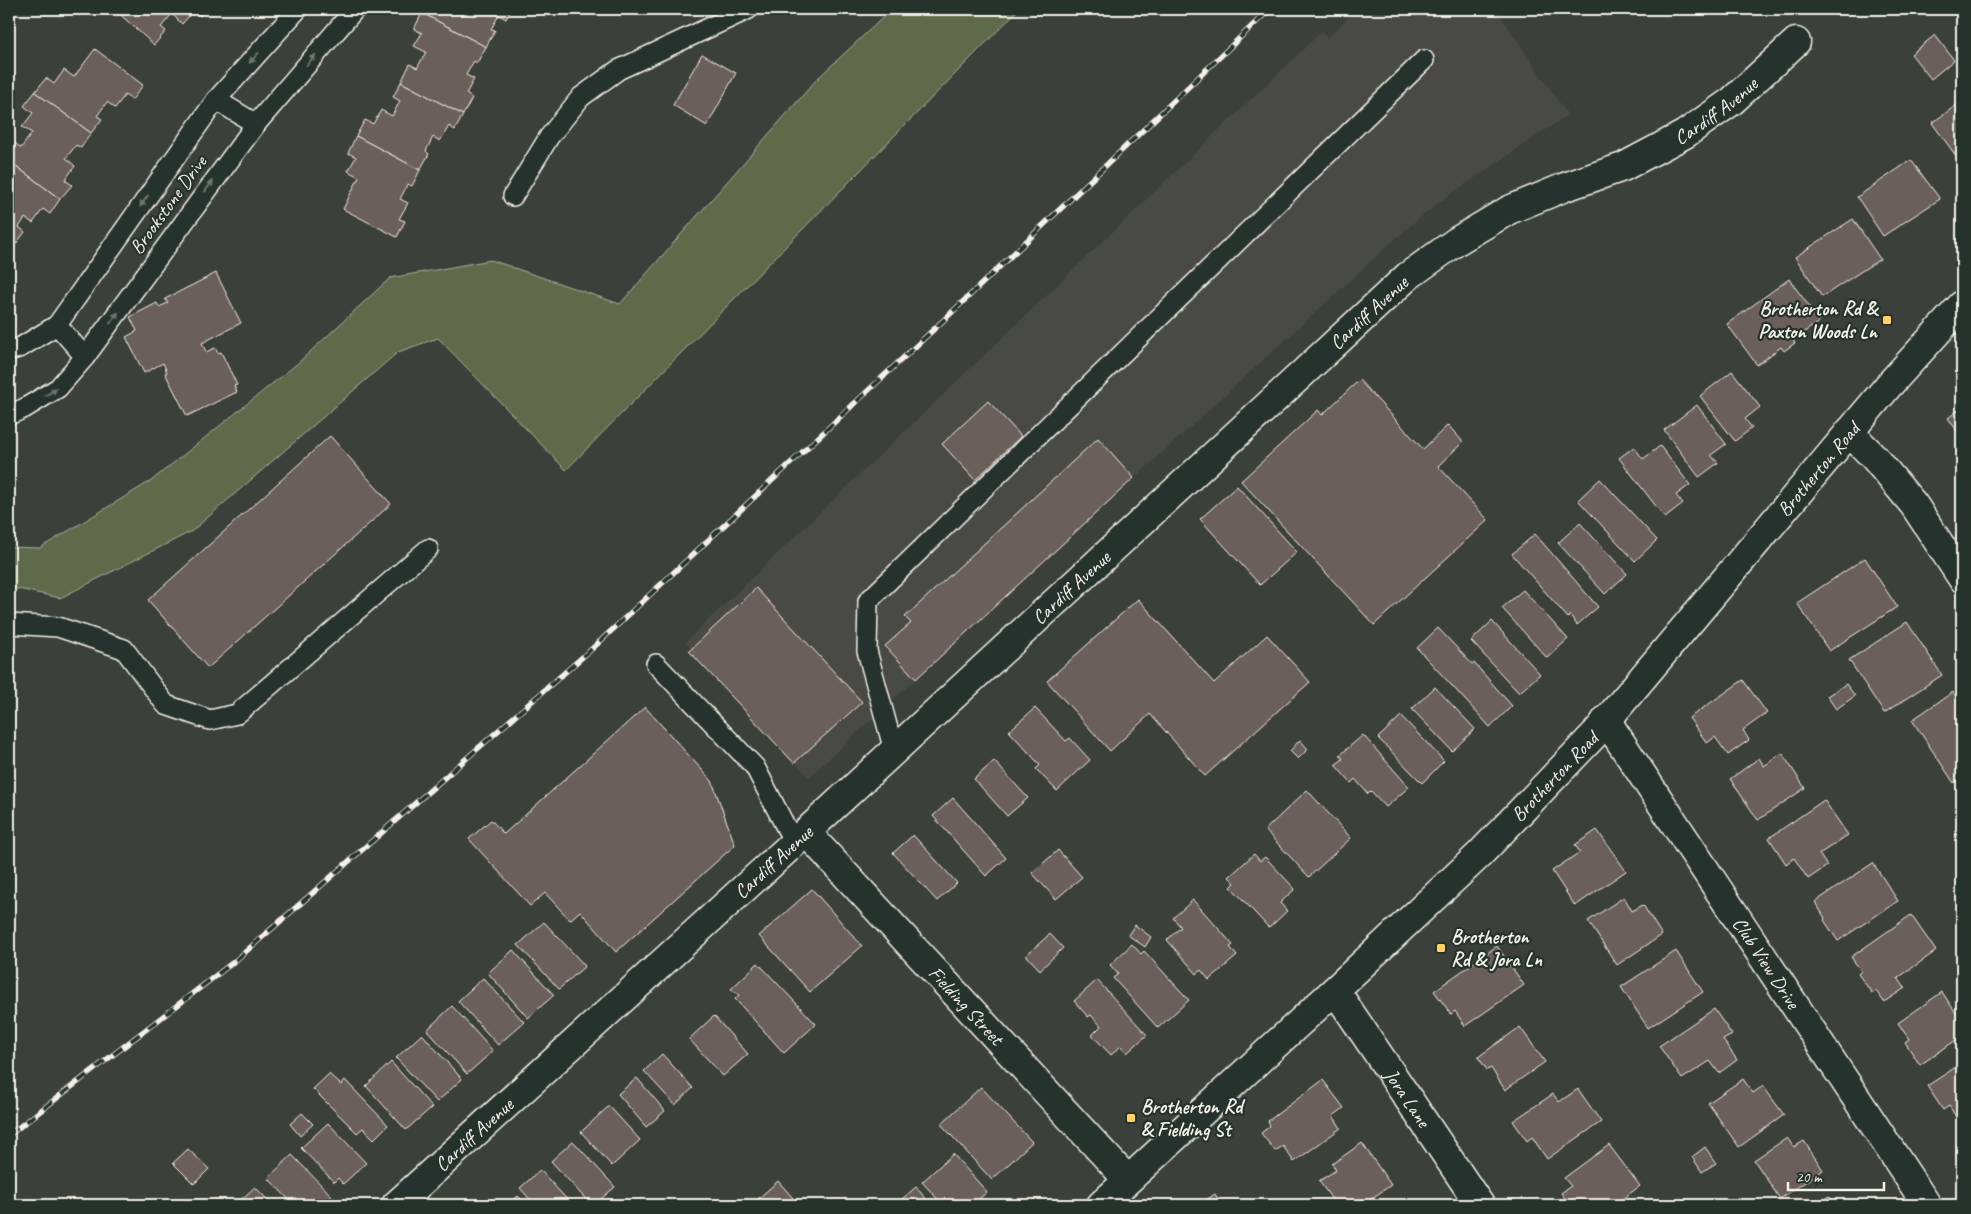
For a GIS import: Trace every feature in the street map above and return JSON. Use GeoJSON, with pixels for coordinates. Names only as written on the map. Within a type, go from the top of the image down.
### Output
{"type":"FeatureCollection","features":[{"type":"Feature","properties":{"kind":"street","name":"Cardiff Avenue"},"geometry":{"type":"LineString","coordinates":[[396,1205],[800,838],[1408,276],[1456,241],[1509,210],[1565,187],[1623,167],[1684,134],[1732,100],[1796,42]]}},
{"type":"Feature","properties":{"kind":"street","name":"Brotherton Road"},"geometry":{"type":"LineString","coordinates":[[1100,1205],[1336,990],[1478,855],[1606,720],[1889,385],[1962,305]]}},
{"type":"Feature","properties":{"kind":"street"},"geometry":{"type":"LineString","coordinates":[[1849,432],[1874,457],[1914,505],[1962,578]]}},
{"type":"Feature","properties":{"kind":"street","name":"Club View Drive"},"geometry":{"type":"LineString","coordinates":[[1606,720],[1927,1205]]}},
{"type":"Feature","properties":{"kind":"street","name":"Fielding Street"},"geometry":{"type":"LineString","coordinates":[[800,838],[1127,1179]]}},
{"type":"Feature","properties":{"kind":"street","name":"Jora Lane"},"geometry":{"type":"LineString","coordinates":[[1336,990],[1480,1205]]}},
{"type":"Feature","properties":{"kind":"lane","name":"Brookstone Drive"},"geometry":{"type":"LineString","coordinates":[[9,352],[21,347],[57,325],[216,100],[298,9]]}},
{"type":"Feature","properties":{"kind":"lane","name":"Brookstone Drive"},"geometry":{"type":"LineString","coordinates":[[9,415],[25,408],[58,388],[85,357],[256,124],[355,9]]}},
{"type":"Feature","properties":{"kind":"lane"},"geometry":{"type":"LineString","coordinates":[[513,196],[548,137],[581,97],[618,70],[749,9]]}},
{"type":"Feature","properties":{"kind":"lane"},"geometry":{"type":"LineString","coordinates":[[894,751],[867,651],[868,601],[1424,60]]}},
{"type":"Feature","properties":{"kind":"lane"},"geometry":{"type":"LineString","coordinates":[[216,100],[256,124]]}},
{"type":"Feature","properties":{"kind":"lane"},"geometry":{"type":"LineString","coordinates":[[57,325],[85,357]]}},
{"type":"Feature","properties":{"kind":"lane"},"geometry":{"type":"LineString","coordinates":[[9,624],[58,627],[124,649],[166,705],[210,720],[237,714],[428,549]]}},
{"type":"Feature","properties":{"kind":"lane"},"geometry":{"type":"LineString","coordinates":[[656,664],[755,767],[800,838]]}},
{"type":"Feature","properties":{"kind":"shaded area"},"geometry":{"type":"Polygon","coordinates":[[[1357,9],[1496,9],[1568,115],[1438,203],[1403,232],[809,777],[685,642],[1322,31],[1327,38],[1357,9]]]}},
{"type":"Feature","properties":{"kind":"green space"},"geometry":{"type":"Polygon","coordinates":[[[892,9],[1019,9],[566,470],[438,338],[398,352],[192,531],[60,598],[9,587],[9,547],[40,548],[151,481],[298,363],[390,278],[491,260],[620,304],[817,79],[892,9]]]}},
{"type":"Feature","properties":{"kind":"building"},"geometry":{"type":"Polygon","coordinates":[[[114,9],[207,9],[200,16],[194,10],[182,24],[172,14],[161,27],[166,31],[154,45],[114,9]]]}},
{"type":"Feature","properties":{"kind":"building"},"geometry":{"type":"Polygon","coordinates":[[[425,9],[511,9],[506,19],[499,15],[491,29],[495,30],[486,47],[422,13],[425,9]]]}},
{"type":"Feature","properties":{"kind":"building"},"geometry":{"type":"Polygon","coordinates":[[[422,13],[486,47],[477,63],[474,61],[466,75],[474,79],[466,94],[472,98],[463,115],[401,82],[410,64],[417,68],[426,52],[414,46],[422,33],[414,29],[422,13]]]}},
{"type":"Feature","properties":{"kind":"building"},"geometry":{"type":"Polygon","coordinates":[[[1935,35],[1954,60],[1931,79],[1911,54],[1935,35]]]}},
{"type":"Feature","properties":{"kind":"building"},"geometry":{"type":"Polygon","coordinates":[[[95,49],[143,85],[132,100],[125,95],[115,108],[107,102],[97,116],[102,119],[91,133],[35,92],[46,78],[54,84],[64,70],[74,77],[95,49]]]}},
{"type":"Feature","properties":{"kind":"building"},"geometry":{"type":"Polygon","coordinates":[[[702,54],[736,73],[707,126],[673,105],[702,54]]]}},
{"type":"Feature","properties":{"kind":"building"},"geometry":{"type":"Polygon","coordinates":[[[401,82],[463,115],[455,130],[449,126],[440,141],[433,137],[426,151],[429,154],[420,170],[356,136],[365,120],[373,124],[381,110],[392,116],[400,101],[393,97],[401,82]]]}},
{"type":"Feature","properties":{"kind":"building"},"geometry":{"type":"Polygon","coordinates":[[[35,92],[91,133],[81,148],[76,145],[66,158],[75,166],[65,180],[72,185],[60,199],[9,161],[9,152],[15,143],[21,148],[32,133],[22,127],[33,113],[24,106],[35,92]]]}},
{"type":"Feature","properties":{"kind":"building"},"geometry":{"type":"Polygon","coordinates":[[[1962,101],[1962,164],[1932,123],[1962,101]]]}},
{"type":"Feature","properties":{"kind":"building"},"geometry":{"type":"Polygon","coordinates":[[[356,136],[420,170],[412,186],[408,184],[400,199],[408,203],[399,219],[405,221],[397,237],[343,209],[359,177],[348,171],[356,157],[348,153],[356,136]]]}},
{"type":"Feature","properties":{"kind":"building"},"geometry":{"type":"Polygon","coordinates":[[[1911,160],[1940,199],[1883,236],[1857,197],[1911,160]]]}},
{"type":"Feature","properties":{"kind":"building"},"geometry":{"type":"Polygon","coordinates":[[[9,161],[60,199],[50,214],[43,209],[33,223],[25,218],[19,227],[25,232],[12,249],[9,247],[9,161]]]}},
{"type":"Feature","properties":{"kind":"building"},"geometry":{"type":"Polygon","coordinates":[[[1853,219],[1880,259],[1822,297],[1795,257],[1853,219]]]}},
{"type":"Feature","properties":{"kind":"building"},"geometry":{"type":"Polygon","coordinates":[[[216,273],[241,323],[202,343],[206,352],[215,348],[218,353],[221,352],[237,385],[234,386],[237,392],[187,416],[165,373],[167,372],[163,363],[144,373],[126,337],[137,331],[130,317],[157,303],[159,307],[168,303],[165,299],[216,273]]]}},
{"type":"Feature","properties":{"kind":"building"},"geometry":{"type":"Polygon","coordinates":[[[1789,279],[1820,321],[1793,340],[1795,343],[1784,351],[1781,347],[1757,365],[1727,324],[1789,279]]]}},
{"type":"Feature","properties":{"kind":"building"},"geometry":{"type":"Polygon","coordinates":[[[1732,371],[1760,407],[1745,419],[1752,428],[1735,441],[1700,396],[1732,371]]]}},
{"type":"Feature","properties":{"kind":"building"},"geometry":{"type":"Polygon","coordinates":[[[1359,380],[1423,449],[1448,425],[1463,442],[1438,466],[1488,520],[1374,625],[1241,481],[1318,410],[1322,415],[1359,380]]]}},
{"type":"Feature","properties":{"kind":"building"},"geometry":{"type":"Polygon","coordinates":[[[988,401],[1021,436],[975,480],[942,444],[988,401]]]}},
{"type":"Feature","properties":{"kind":"building"},"geometry":{"type":"Polygon","coordinates":[[[1697,405],[1726,444],[1711,455],[1718,463],[1699,477],[1664,430],[1697,405]]]}},
{"type":"Feature","properties":{"kind":"building"},"geometry":{"type":"Polygon","coordinates":[[[1962,407],[1962,438],[1948,418],[1962,407]]]}},
{"type":"Feature","properties":{"kind":"building"},"geometry":{"type":"Polygon","coordinates":[[[330,436],[391,504],[208,668],[148,600],[330,436]]]}},
{"type":"Feature","properties":{"kind":"building"},"geometry":{"type":"Polygon","coordinates":[[[1098,438],[1134,478],[916,679],[885,646],[911,623],[905,617],[1098,438]]]}},
{"type":"Feature","properties":{"kind":"building"},"geometry":{"type":"Polygon","coordinates":[[[1660,446],[1690,485],[1676,495],[1683,504],[1665,518],[1619,458],[1634,447],[1643,459],[1660,446]]]}},
{"type":"Feature","properties":{"kind":"building"},"geometry":{"type":"Polygon","coordinates":[[[1600,479],[1657,540],[1635,561],[1578,500],[1600,479]]]}},
{"type":"Feature","properties":{"kind":"building"},"geometry":{"type":"Polygon","coordinates":[[[1237,486],[1297,552],[1260,585],[1200,519],[1237,486]]]}},
{"type":"Feature","properties":{"kind":"building"},"geometry":{"type":"Polygon","coordinates":[[[1580,523],[1627,574],[1605,594],[1558,543],[1580,523]]]}},
{"type":"Feature","properties":{"kind":"building"},"geometry":{"type":"Polygon","coordinates":[[[1535,534],[1598,607],[1577,625],[1570,615],[1568,618],[1512,554],[1535,534]]]}},
{"type":"Feature","properties":{"kind":"building"},"geometry":{"type":"Polygon","coordinates":[[[1865,558],[1897,607],[1829,651],[1797,603],[1865,558]]]}},
{"type":"Feature","properties":{"kind":"building"},"geometry":{"type":"Polygon","coordinates":[[[756,588],[862,702],[794,763],[689,651],[756,588]]]}},
{"type":"Feature","properties":{"kind":"building"},"geometry":{"type":"Polygon","coordinates":[[[1523,590],[1568,639],[1547,658],[1502,608],[1523,590]]]}},
{"type":"Feature","properties":{"kind":"building"},"geometry":{"type":"Polygon","coordinates":[[[1138,599],[1214,683],[1267,635],[1310,682],[1205,776],[1150,714],[1110,751],[1047,681],[1138,599]]]}},
{"type":"Feature","properties":{"kind":"building"},"geometry":{"type":"Polygon","coordinates":[[[1492,621],[1540,674],[1519,693],[1471,641],[1492,621]]]}},
{"type":"Feature","properties":{"kind":"building"},"geometry":{"type":"Polygon","coordinates":[[[1907,622],[1942,675],[1884,713],[1849,660],[1907,622]]]}},
{"type":"Feature","properties":{"kind":"building"},"geometry":{"type":"Polygon","coordinates":[[[1438,628],[1472,664],[1474,663],[1512,706],[1490,727],[1417,648],[1438,628]]]}},
{"type":"Feature","properties":{"kind":"building"},"geometry":{"type":"Polygon","coordinates":[[[1743,680],[1767,713],[1743,730],[1749,740],[1728,755],[1715,737],[1707,743],[1689,718],[1743,680]]]}},
{"type":"Feature","properties":{"kind":"building"},"geometry":{"type":"Polygon","coordinates":[[[1846,684],[1855,696],[1836,709],[1827,696],[1846,684]]]}},
{"type":"Feature","properties":{"kind":"building"},"geometry":{"type":"Polygon","coordinates":[[[1435,687],[1475,729],[1452,751],[1412,709],[1435,687]]]}},
{"type":"Feature","properties":{"kind":"building"},"geometry":{"type":"Polygon","coordinates":[[[1953,692],[1962,706],[1962,777],[1954,783],[1912,720],[1953,692]]]}},
{"type":"Feature","properties":{"kind":"building"},"geometry":{"type":"Polygon","coordinates":[[[645,707],[712,781],[735,845],[616,952],[580,911],[570,920],[545,893],[530,906],[469,839],[491,820],[504,834],[645,707]]]}},
{"type":"Feature","properties":{"kind":"building"},"geometry":{"type":"Polygon","coordinates":[[[1035,708],[1066,741],[1070,738],[1090,760],[1057,791],[1036,769],[1040,765],[1009,731],[1035,708]]]}},
{"type":"Feature","properties":{"kind":"building"},"geometry":{"type":"Polygon","coordinates":[[[1401,716],[1444,761],[1422,783],[1378,738],[1401,716]]]}},
{"type":"Feature","properties":{"kind":"building"},"geometry":{"type":"Polygon","coordinates":[[[1363,735],[1409,787],[1386,807],[1371,791],[1368,794],[1355,779],[1351,783],[1335,765],[1343,759],[1340,755],[1363,735]]]}},
{"type":"Feature","properties":{"kind":"building"},"geometry":{"type":"Polygon","coordinates":[[[1300,740],[1308,749],[1298,759],[1290,751],[1300,740]]]}},
{"type":"Feature","properties":{"kind":"building"},"geometry":{"type":"Polygon","coordinates":[[[1782,753],[1805,788],[1758,820],[1730,779],[1759,758],[1764,766],[1782,753]]]}},
{"type":"Feature","properties":{"kind":"building"},"geometry":{"type":"Polygon","coordinates":[[[994,761],[1028,798],[1007,816],[974,779],[994,761]]]}},
{"type":"Feature","properties":{"kind":"building"},"geometry":{"type":"Polygon","coordinates":[[[1307,790],[1351,838],[1309,877],[1265,830],[1307,790]]]}},
{"type":"Feature","properties":{"kind":"building"},"geometry":{"type":"Polygon","coordinates":[[[953,798],[1006,858],[986,876],[933,816],[953,798]]]}},
{"type":"Feature","properties":{"kind":"building"},"geometry":{"type":"Polygon","coordinates":[[[1824,800],[1848,835],[1819,854],[1827,866],[1808,879],[1794,858],[1786,864],[1769,838],[1824,800]]]}},
{"type":"Feature","properties":{"kind":"building"},"geometry":{"type":"Polygon","coordinates":[[[1597,830],[1626,871],[1575,906],[1552,871],[1580,852],[1575,845],[1597,830]]]}},
{"type":"Feature","properties":{"kind":"building"},"geometry":{"type":"Polygon","coordinates":[[[913,835],[957,883],[937,901],[893,853],[913,835]]]}},
{"type":"Feature","properties":{"kind":"building"},"geometry":{"type":"Polygon","coordinates":[[[1058,850],[1082,877],[1056,899],[1032,873],[1058,850]]]}},
{"type":"Feature","properties":{"kind":"building"},"geometry":{"type":"Polygon","coordinates":[[[1254,854],[1260,861],[1265,857],[1295,889],[1280,903],[1287,911],[1269,928],[1231,887],[1235,883],[1229,877],[1254,854]]]}},
{"type":"Feature","properties":{"kind":"building"},"geometry":{"type":"Polygon","coordinates":[[[1873,863],[1898,901],[1838,941],[1815,902],[1873,863]]]}},
{"type":"Feature","properties":{"kind":"building"},"geometry":{"type":"Polygon","coordinates":[[[812,889],[862,946],[810,992],[759,936],[812,889]]]}},
{"type":"Feature","properties":{"kind":"building"},"geometry":{"type":"Polygon","coordinates":[[[1624,897],[1632,911],[1643,905],[1662,935],[1617,965],[1588,921],[1624,897]]]}},
{"type":"Feature","properties":{"kind":"building"},"geometry":{"type":"Polygon","coordinates":[[[1193,900],[1233,945],[1230,947],[1237,956],[1209,980],[1201,970],[1197,974],[1167,940],[1181,927],[1173,918],[1193,900]]]}},
{"type":"Feature","properties":{"kind":"building"},"geometry":{"type":"Polygon","coordinates":[[[1911,915],[1936,951],[1898,978],[1905,988],[1884,1002],[1876,991],[1872,993],[1858,974],[1861,971],[1851,957],[1911,915]]]}},
{"type":"Feature","properties":{"kind":"building"},"geometry":{"type":"Polygon","coordinates":[[[544,922],[585,966],[559,989],[518,945],[544,922]]]}},
{"type":"Feature","properties":{"kind":"building"},"geometry":{"type":"Polygon","coordinates":[[[1135,925],[1151,937],[1145,947],[1128,935],[1135,925]]]}},
{"type":"Feature","properties":{"kind":"building"},"geometry":{"type":"Polygon","coordinates":[[[1050,934],[1063,948],[1040,970],[1026,955],[1050,934]]]}},
{"type":"Feature","properties":{"kind":"building"},"geometry":{"type":"Polygon","coordinates":[[[1132,944],[1141,954],[1144,951],[1189,1000],[1158,1028],[1113,978],[1118,974],[1110,965],[1132,944]]]}},
{"type":"Feature","properties":{"kind":"building"},"geometry":{"type":"Polygon","coordinates":[[[1497,946],[1524,985],[1465,1026],[1455,1011],[1451,1014],[1434,991],[1497,946]]]}},
{"type":"Feature","properties":{"kind":"building"},"geometry":{"type":"Polygon","coordinates":[[[513,950],[554,995],[528,1018],[488,973],[513,950]]]}},
{"type":"Feature","properties":{"kind":"building"},"geometry":{"type":"Polygon","coordinates":[[[1676,951],[1703,992],[1648,1028],[1621,987],[1676,951]]]}},
{"type":"Feature","properties":{"kind":"building"},"geometry":{"type":"Polygon","coordinates":[[[758,963],[816,1024],[784,1053],[735,999],[739,995],[731,989],[758,963]]]}},
{"type":"Feature","properties":{"kind":"building"},"geometry":{"type":"Polygon","coordinates":[[[483,978],[524,1022],[498,1045],[458,1001],[483,978]]]}},
{"type":"Feature","properties":{"kind":"building"},"geometry":{"type":"Polygon","coordinates":[[[1097,980],[1147,1035],[1127,1053],[1121,1046],[1111,1055],[1092,1035],[1101,1026],[1091,1015],[1088,1017],[1074,1001],[1097,980]]]}},
{"type":"Feature","properties":{"kind":"building"},"geometry":{"type":"Polygon","coordinates":[[[1942,992],[1962,1022],[1962,1036],[1920,1065],[1905,1042],[1909,1039],[1898,1023],[1942,992]]]}},
{"type":"Feature","properties":{"kind":"building"},"geometry":{"type":"Polygon","coordinates":[[[452,1006],[493,1051],[467,1074],[427,1030],[452,1006]]]}},
{"type":"Feature","properties":{"kind":"building"},"geometry":{"type":"Polygon","coordinates":[[[1714,1009],[1732,1035],[1723,1040],[1737,1060],[1719,1073],[1710,1061],[1682,1079],[1659,1046],[1714,1009]]]}},
{"type":"Feature","properties":{"kind":"building"},"geometry":{"type":"Polygon","coordinates":[[[714,1016],[748,1054],[723,1076],[689,1039],[714,1016]]]}},
{"type":"Feature","properties":{"kind":"building"},"geometry":{"type":"Polygon","coordinates":[[[1520,1027],[1545,1062],[1505,1090],[1491,1068],[1487,1070],[1478,1057],[1520,1027]]]}},
{"type":"Feature","properties":{"kind":"building"},"geometry":{"type":"Polygon","coordinates":[[[422,1034],[462,1079],[437,1102],[396,1058],[422,1034]]]}},
{"type":"Feature","properties":{"kind":"building"},"geometry":{"type":"Polygon","coordinates":[[[662,1054],[693,1088],[675,1105],[644,1071],[662,1054]]]}},
{"type":"Feature","properties":{"kind":"building"},"geometry":{"type":"Polygon","coordinates":[[[391,1062],[432,1107],[406,1130],[366,1086],[391,1062]]]}},
{"type":"Feature","properties":{"kind":"building"},"geometry":{"type":"Polygon","coordinates":[[[1962,1063],[1962,1126],[1949,1106],[1943,1110],[1927,1086],[1962,1063]]]}},
{"type":"Feature","properties":{"kind":"building"},"geometry":{"type":"Polygon","coordinates":[[[329,1074],[341,1085],[345,1080],[388,1125],[374,1139],[363,1128],[357,1133],[313,1089],[329,1074]]]}},
{"type":"Feature","properties":{"kind":"building"},"geometry":{"type":"Polygon","coordinates":[[[637,1078],[665,1111],[646,1127],[618,1094],[637,1078]]]}},
{"type":"Feature","properties":{"kind":"building"},"geometry":{"type":"Polygon","coordinates":[[[1743,1079],[1753,1093],[1763,1086],[1784,1115],[1739,1147],[1708,1103],[1743,1079]]]}},
{"type":"Feature","properties":{"kind":"building"},"geometry":{"type":"Polygon","coordinates":[[[1323,1080],[1344,1108],[1333,1116],[1341,1128],[1294,1162],[1283,1146],[1275,1151],[1261,1133],[1270,1126],[1268,1121],[1323,1080]]]}},
{"type":"Feature","properties":{"kind":"building"},"geometry":{"type":"Polygon","coordinates":[[[981,1087],[1032,1142],[992,1180],[941,1124],[981,1087]]]}},
{"type":"Feature","properties":{"kind":"building"},"geometry":{"type":"Polygon","coordinates":[[[1578,1089],[1601,1122],[1547,1159],[1532,1137],[1527,1141],[1513,1121],[1553,1094],[1559,1102],[1578,1089]]]}},
{"type":"Feature","properties":{"kind":"building"},"geometry":{"type":"Polygon","coordinates":[[[609,1106],[640,1140],[612,1166],[581,1132],[609,1106]]]}},
{"type":"Feature","properties":{"kind":"building"},"geometry":{"type":"Polygon","coordinates":[[[302,1113],[313,1124],[300,1136],[290,1124],[302,1113]]]}},
{"type":"Feature","properties":{"kind":"building"},"geometry":{"type":"Polygon","coordinates":[[[328,1123],[366,1163],[343,1184],[338,1178],[334,1182],[301,1148],[328,1123]]]}},
{"type":"Feature","properties":{"kind":"building"},"geometry":{"type":"Polygon","coordinates":[[[1787,1138],[1794,1147],[1804,1141],[1823,1170],[1780,1199],[1754,1160],[1787,1138]]]}},
{"type":"Feature","properties":{"kind":"building"},"geometry":{"type":"Polygon","coordinates":[[[573,1141],[615,1187],[594,1205],[591,1205],[551,1161],[573,1141]]]}},
{"type":"Feature","properties":{"kind":"building"},"geometry":{"type":"Polygon","coordinates":[[[1362,1143],[1391,1185],[1362,1205],[1336,1205],[1319,1181],[1336,1170],[1332,1164],[1362,1143]]]}},
{"type":"Feature","properties":{"kind":"building"},"geometry":{"type":"Polygon","coordinates":[[[1609,1145],[1640,1186],[1614,1205],[1570,1205],[1561,1193],[1571,1186],[1564,1178],[1609,1145]]]}},
{"type":"Feature","properties":{"kind":"building"},"geometry":{"type":"Polygon","coordinates":[[[1705,1147],[1716,1163],[1702,1172],[1692,1157],[1705,1147]]]}},
{"type":"Feature","properties":{"kind":"building"},"geometry":{"type":"Polygon","coordinates":[[[188,1149],[209,1169],[194,1184],[173,1163],[188,1149]]]}},
{"type":"Feature","properties":{"kind":"building"},"geometry":{"type":"Polygon","coordinates":[[[953,1154],[987,1192],[972,1205],[943,1205],[922,1182],[953,1154]]]}},
{"type":"Feature","properties":{"kind":"building"},"geometry":{"type":"Polygon","coordinates":[[[292,1155],[332,1196],[323,1205],[294,1205],[268,1178],[292,1155]]]}},
{"type":"Feature","properties":{"kind":"building"},"geometry":{"type":"Polygon","coordinates":[[[540,1170],[572,1205],[535,1205],[520,1188],[540,1170]]]}},
{"type":"Feature","properties":{"kind":"building"},"geometry":{"type":"Polygon","coordinates":[[[778,1181],[799,1205],[751,1205],[778,1181]]]}},
{"type":"Feature","properties":{"kind":"building"},"geometry":{"type":"Polygon","coordinates":[[[255,1187],[273,1205],[235,1205],[255,1187]]]}},
{"type":"Feature","properties":{"kind":"building"},"geometry":{"type":"Polygon","coordinates":[[[916,1187],[931,1205],[895,1205],[916,1187]]]}},
{"type":"Feature","properties":{"kind":"building"},"geometry":{"type":"Polygon","coordinates":[[[1215,1194],[1222,1205],[1199,1205],[1215,1194]]]}},
{"type":"Feature","properties":{"kind":"building"},"geometry":{"type":"Polygon","coordinates":[[[518,1196],[527,1205],[505,1205],[508,1202],[509,1204],[518,1196]]]}},
{"type":"Feature","properties":{"kind":"building"},"geometry":{"type":"Polygon","coordinates":[[[1829,1196],[1835,1205],[1815,1205],[1829,1196]]]}},
{"type":"Feature","properties":{"kind":"railway"},"geometry":{"type":"LineString","coordinates":[[9,1135],[236,960],[595,646],[948,316],[1270,9]]}},
{"type":"Feature","properties":{"kind":"place","name":"Brotherton Rd & Paxton Woods Ln"},"geometry":{"type":"Point","coordinates":[1887,320]}},
{"type":"Feature","properties":{"kind":"place","name":"Brotherton Rd & Jora Ln"},"geometry":{"type":"Point","coordinates":[1441,948]}},
{"type":"Feature","properties":{"kind":"place","name":"Brotherton Rd & Fielding St"},"geometry":{"type":"Point","coordinates":[1131,1118]}}]}
